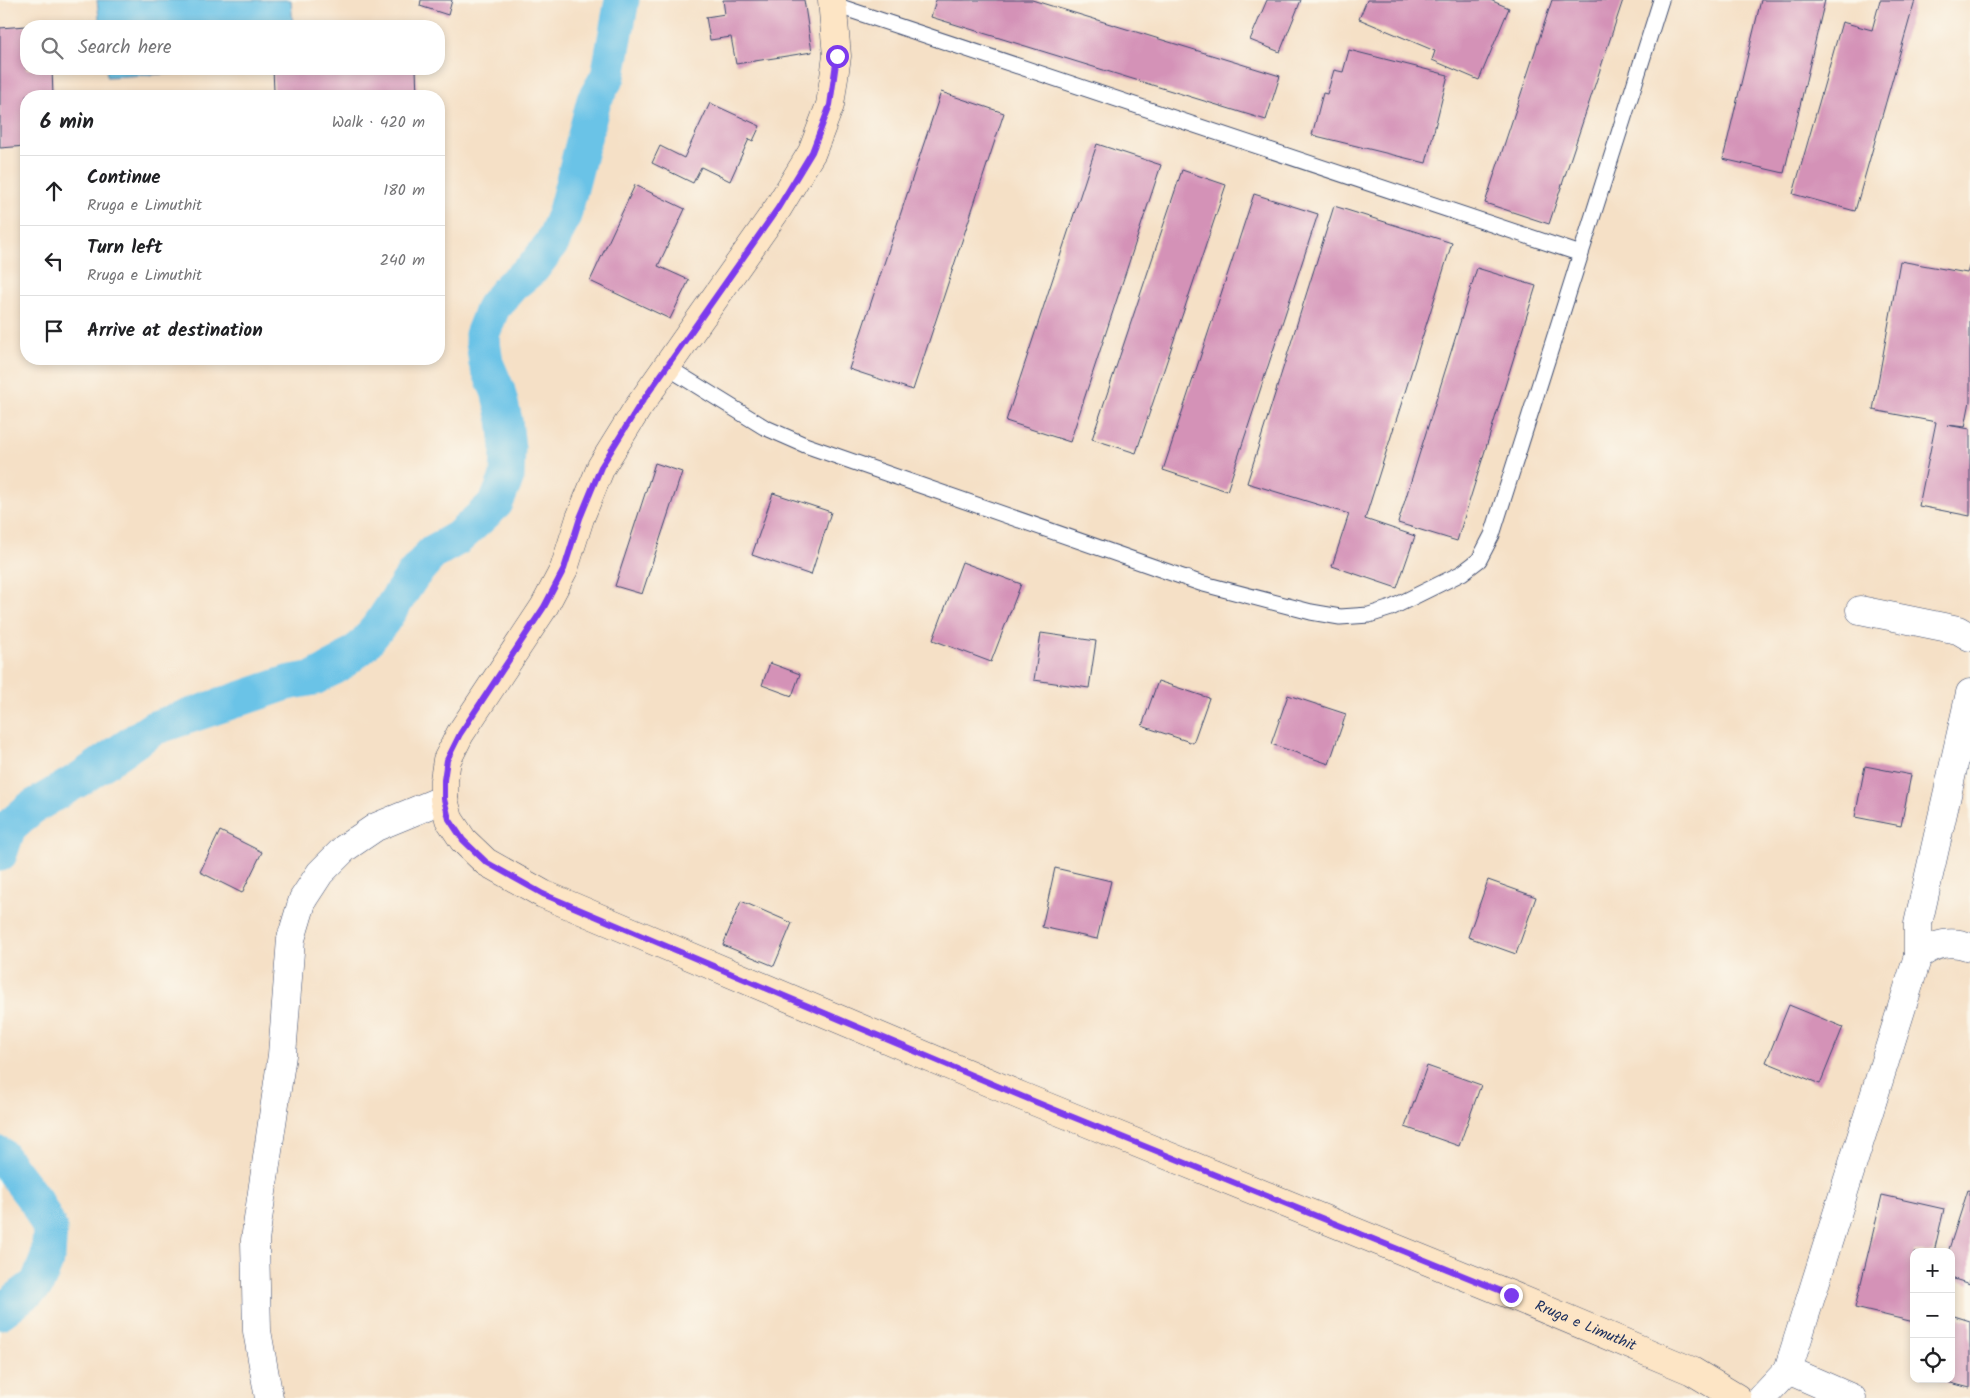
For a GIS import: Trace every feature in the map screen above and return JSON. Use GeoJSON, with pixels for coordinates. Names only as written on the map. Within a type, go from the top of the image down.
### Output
{"type":"FeatureCollection","features":[{"type":"Feature","properties":{"kind":"street","name":"Rruga e Limuthit"},"geometry":{"type":"LineString","coordinates":[[832,2],[837,56],[830,105],[812,152],[778,208],[667,367],[601,467],[580,518],[564,569],[544,607],[460,734],[447,760],[444,799],[449,819],[463,840],[486,862],[543,894],[1021,1096],[1530,1302],[1692,1371],[1737,1398]]}},
{"type":"Feature","properties":{"kind":"street"},"geometry":{"type":"LineString","coordinates":[[1860,610],[1958,630],[1970,637]]}},
{"type":"Feature","properties":{"kind":"street"},"geometry":{"type":"LineString","coordinates":[[1762,1398],[1788,1370],[1918,956],[1918,924],[1970,693]]}},
{"type":"Feature","properties":{"kind":"street"},"geometry":{"type":"LineString","coordinates":[[269,1398],[258,1331],[255,1240],[278,1090],[291,939],[303,899],[320,873],[344,848],[376,827],[444,799]]}},
{"type":"Feature","properties":{"kind":"street"},"geometry":{"type":"LineString","coordinates":[[1918,956],[1930,946],[1947,943],[1970,947]]}},
{"type":"Feature","properties":{"kind":"street"},"geometry":{"type":"LineString","coordinates":[[1788,1370],[1852,1398]]}},
{"type":"Feature","properties":{"kind":"lane"},"geometry":{"type":"LineString","coordinates":[[667,367],[764,427],[824,452],[1200,583],[1311,612],[1340,617],[1369,615],[1391,608],[1462,573],[1479,560],[1492,535],[1661,0]]}},
{"type":"Feature","properties":{"kind":"lane"},"geometry":{"type":"LineString","coordinates":[[832,2],[1581,254]]}},
{"type":"Feature","properties":{"kind":"water"},"geometry":{"type":"Polygon","coordinates":[[[97,0],[291,0],[293,20],[99,20],[97,0]]]}},
{"type":"Feature","properties":{"kind":"water"},"geometry":{"type":"Polygon","coordinates":[[[107,75],[146,75],[107,77],[107,75]]]}},
{"type":"Feature","properties":{"kind":"building"},"geometry":{"type":"Polygon","coordinates":[[[421,0],[452,0],[448,15],[420,6],[421,0]]]}},
{"type":"Feature","properties":{"kind":"building"},"geometry":{"type":"Polygon","coordinates":[[[723,0],[804,0],[812,52],[736,64],[731,37],[710,40],[706,17],[725,14],[723,0]]]}},
{"type":"Feature","properties":{"kind":"building"},"geometry":{"type":"Polygon","coordinates":[[[936,0],[1032,0],[1280,76],[1266,120],[931,17],[936,0]]]}},
{"type":"Feature","properties":{"kind":"building"},"geometry":{"type":"Polygon","coordinates":[[[1267,0],[1301,0],[1280,52],[1250,40],[1267,0]]]}},
{"type":"Feature","properties":{"kind":"building"},"geometry":{"type":"Polygon","coordinates":[[[1367,0],[1490,0],[1509,8],[1479,80],[1432,60],[1435,51],[1359,19],[1367,0]]]}},
{"type":"Feature","properties":{"kind":"building"},"geometry":{"type":"Polygon","coordinates":[[[1552,0],[1623,0],[1549,224],[1485,203],[1552,0]]]}},
{"type":"Feature","properties":{"kind":"building"},"geometry":{"type":"Polygon","coordinates":[[[1761,0],[1825,0],[1784,173],[1723,159],[1761,0]]]}},
{"type":"Feature","properties":{"kind":"building"},"geometry":{"type":"Polygon","coordinates":[[[1880,0],[1915,0],[1855,211],[1793,194],[1842,22],[1872,30],[1880,0]]]}},
{"type":"Feature","properties":{"kind":"building"},"geometry":{"type":"Polygon","coordinates":[[[20,26],[20,75],[52,75],[53,90],[20,90],[20,146],[0,148],[0,28],[20,26]]]}},
{"type":"Feature","properties":{"kind":"building"},"geometry":{"type":"Polygon","coordinates":[[[1349,50],[1448,75],[1426,163],[1312,135],[1323,93],[1327,94],[1334,70],[1343,72],[1349,50]]]}},
{"type":"Feature","properties":{"kind":"building"},"geometry":{"type":"Polygon","coordinates":[[[273,75],[416,75],[417,90],[274,90],[273,75]]]}},
{"type":"Feature","properties":{"kind":"building"},"geometry":{"type":"Polygon","coordinates":[[[941,92],[1004,113],[913,390],[849,369],[941,92]]]}},
{"type":"Feature","properties":{"kind":"building"},"geometry":{"type":"Polygon","coordinates":[[[710,103],[760,126],[753,141],[749,139],[730,181],[701,167],[693,183],[652,163],[660,146],[684,158],[710,103]]]}},
{"type":"Feature","properties":{"kind":"building"},"geometry":{"type":"Polygon","coordinates":[[[1097,144],[1161,165],[1070,442],[1006,421],[1097,144]]]}},
{"type":"Feature","properties":{"kind":"building"},"geometry":{"type":"Polygon","coordinates":[[[1182,170],[1226,185],[1136,453],[1092,439],[1182,170]]]}},
{"type":"Feature","properties":{"kind":"building"},"geometry":{"type":"Polygon","coordinates":[[[635,185],[685,209],[658,266],[689,280],[670,319],[590,281],[635,185]]]}},
{"type":"Feature","properties":{"kind":"building"},"geometry":{"type":"Polygon","coordinates":[[[1254,194],[1318,214],[1227,491],[1163,470],[1254,194]]]}},
{"type":"Feature","properties":{"kind":"building"},"geometry":{"type":"Polygon","coordinates":[[[1334,206],[1452,243],[1365,519],[1415,536],[1397,588],[1332,566],[1349,514],[1247,483],[1334,206]]]}},
{"type":"Feature","properties":{"kind":"building"},"geometry":{"type":"Polygon","coordinates":[[[1900,261],[1967,273],[1970,264],[1970,401],[1965,427],[1947,425],[1970,429],[1970,516],[1919,506],[1936,422],[1873,410],[1900,261]]]}},
{"type":"Feature","properties":{"kind":"building"},"geometry":{"type":"Polygon","coordinates":[[[1477,268],[1536,286],[1457,541],[1398,523],[1477,268]]]}},
{"type":"Feature","properties":{"kind":"building"},"geometry":{"type":"Polygon","coordinates":[[[655,463],[682,472],[642,594],[615,586],[655,463]]]}},
{"type":"Feature","properties":{"kind":"building"},"geometry":{"type":"Polygon","coordinates":[[[773,493],[831,512],[811,575],[752,555],[773,493]]]}},
{"type":"Feature","properties":{"kind":"building"},"geometry":{"type":"Polygon","coordinates":[[[962,562],[1021,584],[991,662],[933,640],[962,562]]]}},
{"type":"Feature","properties":{"kind":"building"},"geometry":{"type":"Polygon","coordinates":[[[1041,633],[1096,641],[1089,688],[1034,680],[1041,633]]]}},
{"type":"Feature","properties":{"kind":"building"},"geometry":{"type":"Polygon","coordinates":[[[770,663],[800,674],[792,696],[762,685],[770,663]]]}},
{"type":"Feature","properties":{"kind":"building"},"geometry":{"type":"Polygon","coordinates":[[[1158,681],[1209,698],[1193,743],[1142,726],[1158,681]]]}},
{"type":"Feature","properties":{"kind":"building"},"geometry":{"type":"Polygon","coordinates":[[[1288,695],[1346,714],[1329,764],[1271,744],[1288,695]]]}},
{"type":"Feature","properties":{"kind":"building"},"geometry":{"type":"Polygon","coordinates":[[[1865,766],[1911,775],[1901,826],[1855,817],[1865,766]]]}},
{"type":"Feature","properties":{"kind":"building"},"geometry":{"type":"Polygon","coordinates":[[[220,831],[262,852],[242,893],[200,872],[220,831]]]}},
{"type":"Feature","properties":{"kind":"building"},"geometry":{"type":"Polygon","coordinates":[[[1055,868],[1111,881],[1097,939],[1042,927],[1055,868]]]}},
{"type":"Feature","properties":{"kind":"building"},"geometry":{"type":"Polygon","coordinates":[[[1488,880],[1536,897],[1516,954],[1468,937],[1488,880]]]}},
{"type":"Feature","properties":{"kind":"building"},"geometry":{"type":"Polygon","coordinates":[[[741,901],[792,923],[774,966],[723,945],[741,901]]]}},
{"type":"Feature","properties":{"kind":"building"},"geometry":{"type":"Polygon","coordinates":[[[1789,1005],[1843,1027],[1820,1084],[1766,1062],[1789,1005]]]}},
{"type":"Feature","properties":{"kind":"building"},"geometry":{"type":"Polygon","coordinates":[[[1427,1066],[1481,1085],[1459,1146],[1405,1127],[1427,1066]]]}},
{"type":"Feature","properties":{"kind":"building"},"geometry":{"type":"Polygon","coordinates":[[[1968,1190],[1970,1191],[1970,1284],[1955,1279],[1955,1248],[1949,1248],[1968,1190]]]}},
{"type":"Feature","properties":{"kind":"building"},"geometry":{"type":"Polygon","coordinates":[[[1882,1195],[1944,1209],[1935,1248],[1910,1248],[1910,1321],[1855,1308],[1882,1195]]]}},
{"type":"Feature","properties":{"kind":"building"},"geometry":{"type":"Polygon","coordinates":[[[1955,1316],[1970,1321],[1970,1388],[1951,1383],[1955,1383],[1955,1316]]]}},
{"type":"Feature","properties":{"kind":"waterway"},"geometry":{"type":"LineString","coordinates":[[0,854],[9,827],[31,808],[80,779],[154,728],[287,683],[314,678],[340,664],[363,646],[382,622],[413,575],[433,552],[458,538],[496,503],[507,477],[508,448],[505,420],[498,391],[486,363],[482,335],[493,307],[511,286],[533,268],[552,243],[564,215],[594,100],[608,76],[622,0]]}},
{"type":"Feature","properties":{"kind":"waterway"},"geometry":{"type":"LineString","coordinates":[[0,1154],[37,1203],[50,1229],[48,1257],[37,1284],[0,1312]]}},
{"type":"Feature","properties":{"kind":"route"},"geometry":{"type":"LineString","coordinates":[[837,56],[830,105],[812,152],[778,208],[637,409],[601,467],[580,518],[564,569],[544,607],[460,734],[447,760],[444,780],[444,799],[449,819],[463,840],[486,862],[543,894],[1021,1096],[1511,1295]]}}]}
